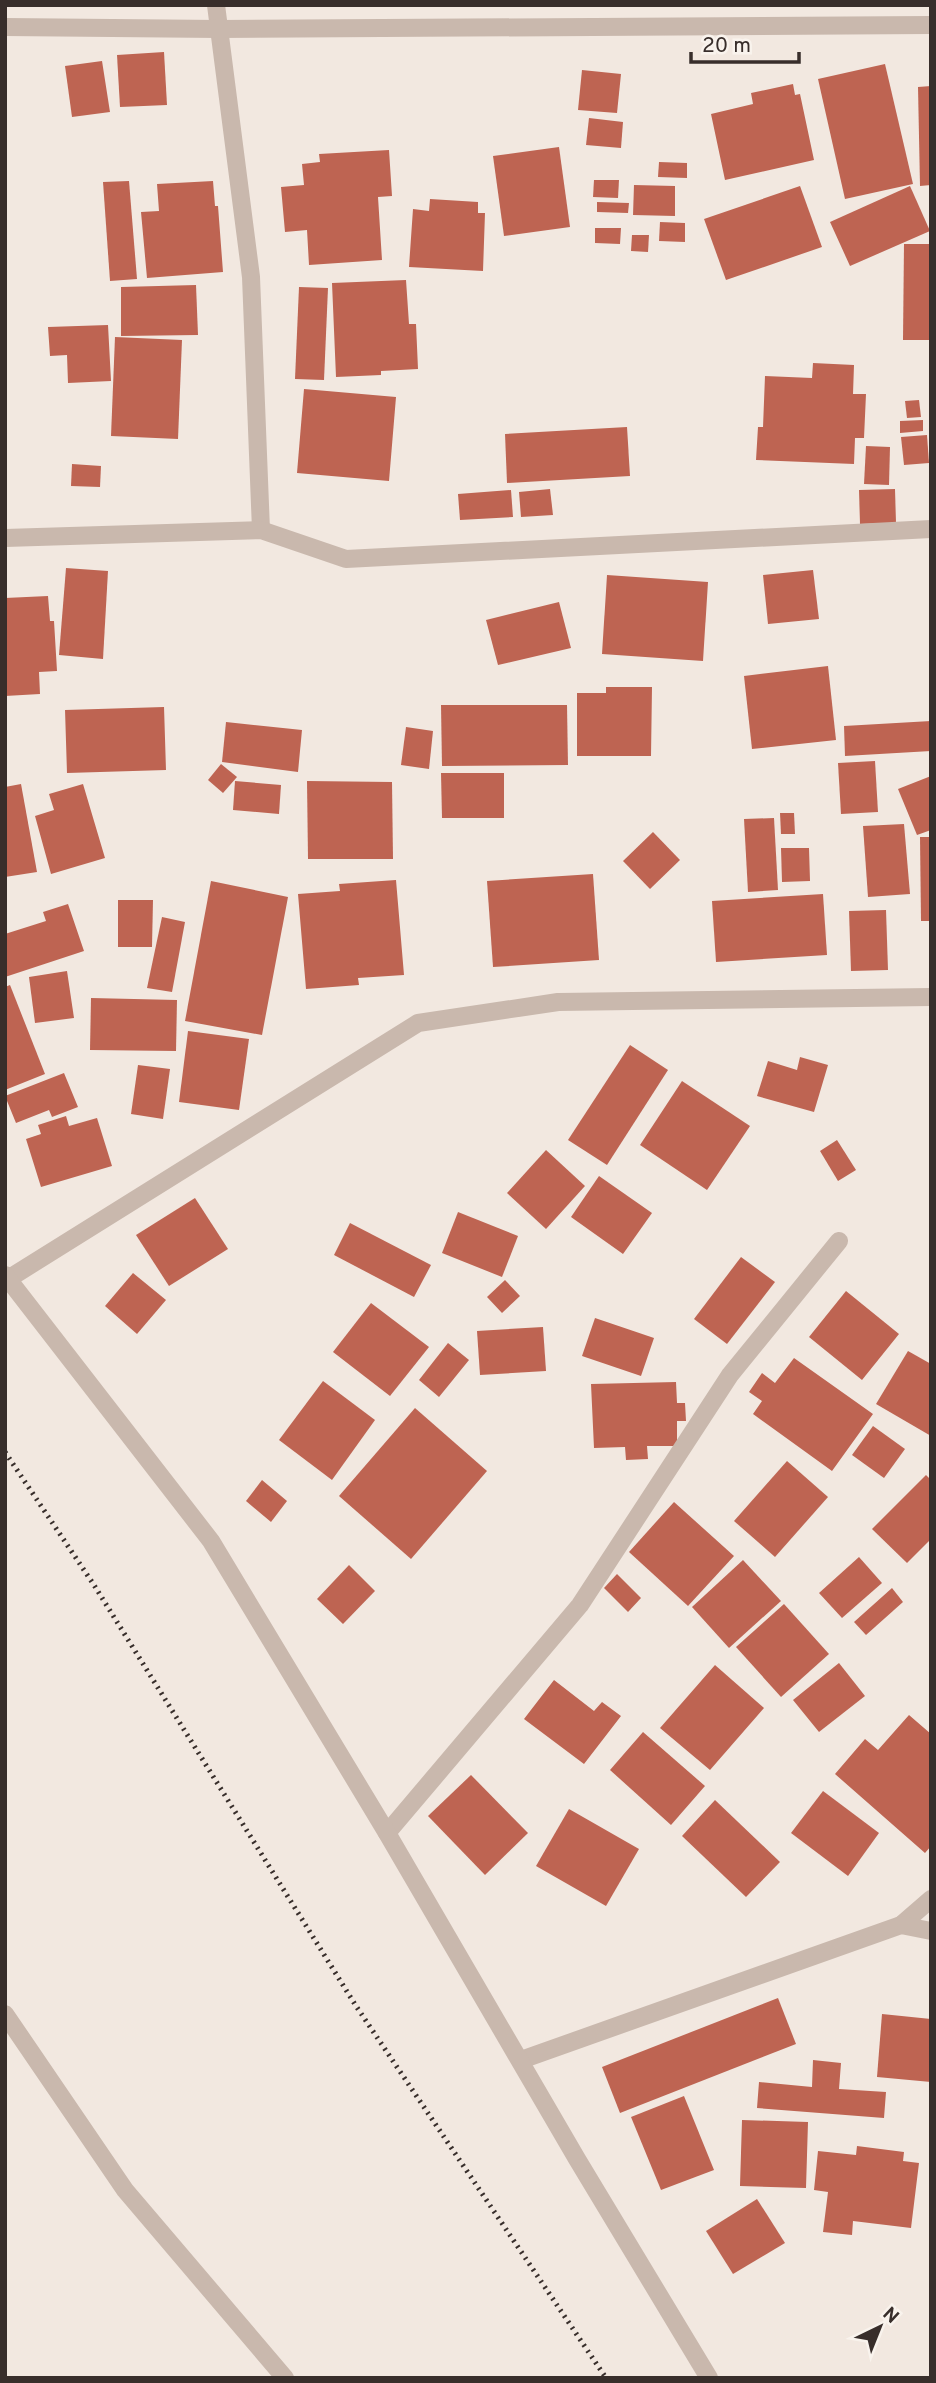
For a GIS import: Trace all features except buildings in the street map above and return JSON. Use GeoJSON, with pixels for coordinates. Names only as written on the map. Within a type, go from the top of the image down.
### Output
{"type":"FeatureCollection","features":[{"type":"Feature","properties":{"kind":"street"},"geometry":{"type":"LineString","coordinates":[[216,5],[251,277],[261,530]]}},
{"type":"Feature","properties":{"kind":"street"},"geometry":{"type":"LineString","coordinates":[[5,27],[219,29],[931,25]]}},
{"type":"Feature","properties":{"kind":"street"},"geometry":{"type":"LineString","coordinates":[[5,538],[261,530],[346,559],[931,529]]}},
{"type":"Feature","properties":{"kind":"street"},"geometry":{"type":"LineString","coordinates":[[709,2378],[211,1541],[7,1277],[418,1023],[558,1002],[931,997]]}},
{"type":"Feature","properties":{"kind":"street"},"geometry":{"type":"LineString","coordinates":[[387,1833],[580,1605],[730,1375],[839,1241]]}},
{"type":"Feature","properties":{"kind":"street"},"geometry":{"type":"LineString","coordinates":[[521,2060],[901,1925],[931,1899]]}},
{"type":"Feature","properties":{"kind":"street"},"geometry":{"type":"LineString","coordinates":[[901,1925],[931,1931]]}},
{"type":"Feature","properties":{"kind":"street"},"geometry":{"type":"LineString","coordinates":[[5,2014],[125,2190],[285,2378]]}},
{"type":"Feature","properties":{"kind":"railway"},"geometry":{"type":"LineString","coordinates":[[5,1452],[94,1585],[356,2006],[606,2378]]}}]}
